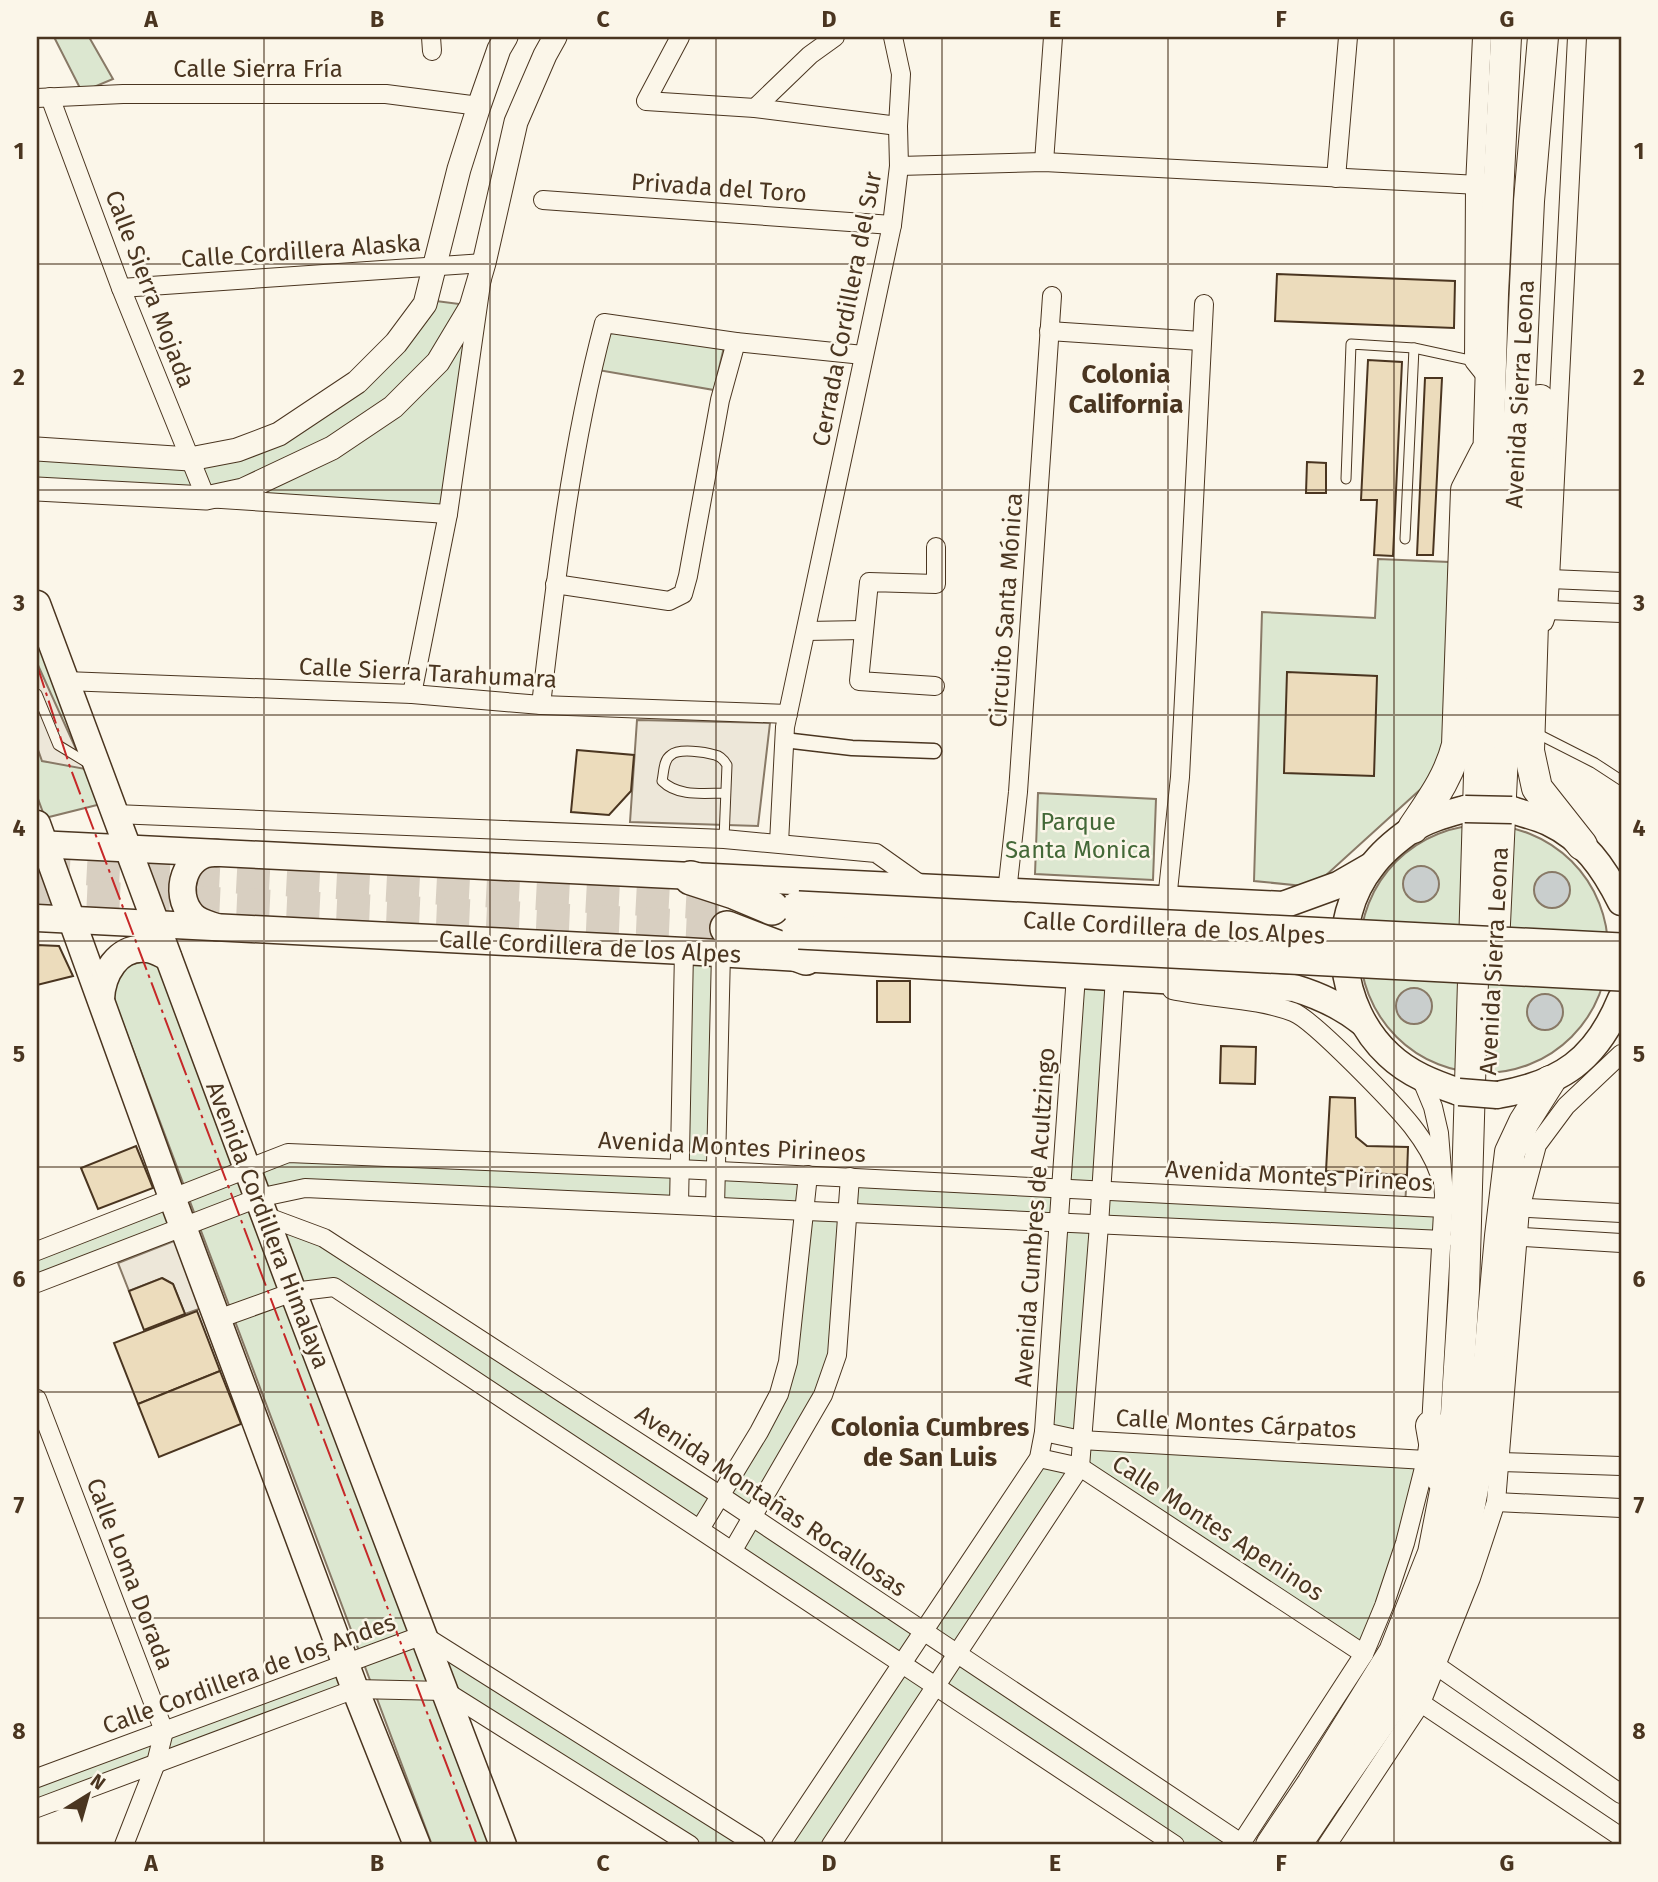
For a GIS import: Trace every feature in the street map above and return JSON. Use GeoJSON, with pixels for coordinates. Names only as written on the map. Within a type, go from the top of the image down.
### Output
{"type":"FeatureCollection","features":[{"type":"Feature","properties":{"kind":"highway","name":"Avenida Sierra Leona"},"geometry":{"type":"LineString","coordinates":[[1271,1845],[1394,1652],[1433,1553],[1454,1445],[1464,1290],[1488,446],[1482,371],[1487,186],[1506,74],[1506,37]]}},
{"type":"Feature","properties":{"kind":"highway"},"geometry":{"type":"LineString","coordinates":[[1506,74],[1517,60],[1524,37]]}},
{"type":"Feature","properties":{"kind":"highway","name":"Avenida Sierra Leona"},"geometry":{"type":"LineString","coordinates":[[1296,1845],[1329,1796],[1409,1662],[1448,1552],[1468,1444],[1479,1270],[1529,201],[1543,37]]}},
{"type":"Feature","properties":{"kind":"highway"},"geometry":{"type":"LineString","coordinates":[[1529,201],[1545,264],[1529,751],[1537,788],[1582,845]]}},
{"type":"Feature","properties":{"kind":"highway"},"geometry":{"type":"LineString","coordinates":[[1413,828],[1439,790],[1451,767],[1457,745],[1466,490],[1488,446]]}},
{"type":"Feature","properties":{"kind":"highway"},"geometry":{"type":"LineString","coordinates":[[691,878],[734,892],[794,927]]}},
{"type":"Feature","properties":{"kind":"highway","name":"Calle Cordillera de los Alpes"},"geometry":{"type":"LineString","coordinates":[[725,928],[794,927],[1621,950]]}},
{"type":"Feature","properties":{"kind":"highway","name":"Calle Cordillera de los Alpes"},"geometry":{"type":"LineString","coordinates":[[794,927],[1621,974]]}},
{"type":"Feature","properties":{"kind":"highway"},"geometry":{"type":"LineString","coordinates":[[1329,1796],[1419,1666],[1460,1557],[1481,1447],[1496,1279],[1509,1236],[1512,1207],[1510,1152],[1524,1122],[1550,1081]]}},
{"type":"Feature","properties":{"kind":"highway"},"geometry":{"type":"LineString","coordinates":[[1486,1400],[1509,1330],[1496,1279]]}},
{"type":"Feature","properties":{"kind":"highway"},"geometry":{"type":"LineString","coordinates":[[1431,1426],[1444,1497]]}},
{"type":"Feature","properties":{"kind":"main road","name":"Avenida Cordillera Himalaya"},"geometry":{"type":"LineString","coordinates":[[37,604],[98,770],[127,815],[127,848],[503,1845]]}},
{"type":"Feature","properties":{"kind":"main road"},"geometry":{"type":"LineString","coordinates":[[1621,902],[1613,872],[1582,845],[1549,822],[1511,810],[1465,810],[1438,816],[1413,828],[1371,866],[1355,895],[1345,927],[1344,960],[1350,993],[1363,1023],[1388,1055],[1421,1078],[1459,1092],[1497,1095],[1550,1081],[1573,1066],[1616,1025],[1621,999]]}},
{"type":"Feature","properties":{"kind":"main road","name":"Calle Cordillera de los Alpes"},"geometry":{"type":"LineString","coordinates":[[39,837],[127,848],[218,853],[1283,905],[1338,885],[1371,866]]}},
{"type":"Feature","properties":{"kind":"main road"},"geometry":{"type":"LineString","coordinates":[[39,837],[72,920],[412,1844]]}},
{"type":"Feature","properties":{"kind":"main road"},"geometry":{"type":"LineString","coordinates":[[218,853],[200,856],[188,869],[182,895],[192,915],[202,922],[224,929]]}},
{"type":"Feature","properties":{"kind":"main road"},"geometry":{"type":"LineString","coordinates":[[1283,905],[1306,927],[1312,944],[1306,970],[1294,988]]}},
{"type":"Feature","properties":{"kind":"main road","name":"Calle Cordillera de los Alpes"},"geometry":{"type":"LineString","coordinates":[[37,918],[684,951],[725,928]]}},
{"type":"Feature","properties":{"kind":"main road","name":"Calle Cordillera de los Alpes"},"geometry":{"type":"LineString","coordinates":[[794,927],[1076,975],[1294,988],[1320,996],[1346,1009],[1363,1023]]}},
{"type":"Feature","properties":{"kind":"main road"},"geometry":{"type":"LineString","coordinates":[[101,999],[103,979],[116,959],[128,952],[147,949],[168,957]]}},
{"type":"Feature","properties":{"kind":"street"},"geometry":{"type":"LineString","coordinates":[[37,449],[190,459],[237,450],[279,434],[357,382],[396,343],[425,304],[459,169],[499,49],[506,37]]}},
{"type":"Feature","properties":{"kind":"street"},"geometry":{"type":"LineString","coordinates":[[206,498],[243,489],[332,448],[393,407],[439,362],[471,307],[484,263],[516,122],[555,37]]}},
{"type":"Feature","properties":{"kind":"street"},"geometry":{"type":"LineString","coordinates":[[680,37],[646,101],[755,108],[898,126]]}},
{"type":"Feature","properties":{"kind":"street"},"geometry":{"type":"LineString","coordinates":[[755,108],[810,55],[835,37]]}},
{"type":"Feature","properties":{"kind":"street"},"geometry":{"type":"LineString","coordinates":[[892,37],[901,74],[899,166]]}},
{"type":"Feature","properties":{"kind":"street"},"geometry":{"type":"LineString","coordinates":[[1044,162],[1053,37]]}},
{"type":"Feature","properties":{"kind":"street"},"geometry":{"type":"LineString","coordinates":[[1336,177],[1349,37]]}},
{"type":"Feature","properties":{"kind":"street","name":"Avenida Sierra Leona"},"geometry":{"type":"LineString","coordinates":[[1482,37],[1487,186]]}},
{"type":"Feature","properties":{"kind":"street","name":"Avenida Sierra Leona"},"geometry":{"type":"LineString","coordinates":[[1531,662],[1548,610],[1577,37]]}},
{"type":"Feature","properties":{"kind":"street","name":"Calle Sierra Fría"},"geometry":{"type":"LineString","coordinates":[[43,98],[123,94],[386,94],[479,106]]}},
{"type":"Feature","properties":{"kind":"street","name":"Calle Sierra Mojada"},"geometry":{"type":"LineString","coordinates":[[43,98],[206,498]]}},
{"type":"Feature","properties":{"kind":"street","name":"Cerrada Cordillera del Sur"},"geometry":{"type":"LineString","coordinates":[[779,843],[784,740],[788,714],[891,225],[899,166],[1044,162],[1487,186]]}},
{"type":"Feature","properties":{"kind":"street","name":"Privada del Toro"},"geometry":{"type":"LineString","coordinates":[[543,201],[891,225]]}},
{"type":"Feature","properties":{"kind":"street"},"geometry":{"type":"LineString","coordinates":[[412,694],[448,514],[484,263]]}},
{"type":"Feature","properties":{"kind":"street","name":"Calle Cordillera Alaska"},"geometry":{"type":"LineString","coordinates":[[121,288],[484,263]]}},
{"type":"Feature","properties":{"kind":"street","name":"Circuito Santa Mónica"},"geometry":{"type":"LineString","coordinates":[[1007,892],[1018,792],[1052,296]]}},
{"type":"Feature","properties":{"kind":"street"},"geometry":{"type":"LineString","coordinates":[[1167,900],[1180,777],[1203,304]]}},
{"type":"Feature","properties":{"kind":"street"},"geometry":{"type":"LineString","coordinates":[[541,705],[555,584],[589,381],[604,323],[736,342],[863,355]]}},
{"type":"Feature","properties":{"kind":"street"},"geometry":{"type":"LineString","coordinates":[[1049,331],[1201,341]]}},
{"type":"Feature","properties":{"kind":"street"},"geometry":{"type":"LineString","coordinates":[[555,584],[669,601],[683,594],[720,400],[736,342]]}},
{"type":"Feature","properties":{"kind":"street"},"geometry":{"type":"LineString","coordinates":[[37,489],[448,514]]}},
{"type":"Feature","properties":{"kind":"street"},"geometry":{"type":"LineString","coordinates":[[934,687],[859,681],[869,582],[936,584],[936,547]]}},
{"type":"Feature","properties":{"kind":"street"},"geometry":{"type":"LineString","coordinates":[[1550,579],[1621,582]]}},
{"type":"Feature","properties":{"kind":"street"},"geometry":{"type":"LineString","coordinates":[[1548,610],[1621,613]]}},
{"type":"Feature","properties":{"kind":"street"},"geometry":{"type":"LineString","coordinates":[[806,631],[863,630]]}},
{"type":"Feature","properties":{"kind":"street","name":"Calle Sierra Tarahumara"},"geometry":{"type":"LineString","coordinates":[[65,681],[412,694],[541,705],[788,714]]}},
{"type":"Feature","properties":{"kind":"street"},"geometry":{"type":"LineString","coordinates":[[784,740],[852,748],[934,751]]}},
{"type":"Feature","properties":{"kind":"street"},"geometry":{"type":"LineString","coordinates":[[127,815],[779,843],[876,853],[924,887]]}},
{"type":"Feature","properties":{"kind":"street"},"geometry":{"type":"LineString","coordinates":[[715,1207],[725,928]]}},
{"type":"Feature","properties":{"kind":"street"},"geometry":{"type":"LineString","coordinates":[[679,1205],[684,951]]}},
{"type":"Feature","properties":{"kind":"street","name":"Avenida Cumbres de Acultzingo"},"geometry":{"type":"LineString","coordinates":[[781,1845],[1040,1458],[1060,1223],[1076,975]]}},
{"type":"Feature","properties":{"kind":"street"},"geometry":{"type":"LineString","coordinates":[[831,1845],[1080,1467],[1115,977]]}},
{"type":"Feature","properties":{"kind":"street","name":"Calle Cordillera de los Alpes"},"geometry":{"type":"LineString","coordinates":[[1143,979],[1180,992],[1269,1005],[1297,1013],[1387,1098],[1414,1128],[1438,1169],[1444,1201]]}},
{"type":"Feature","properties":{"kind":"street"},"geometry":{"type":"LineString","coordinates":[[1621,1054],[1566,1106],[1537,1145],[1512,1207],[1621,1213]]}},
{"type":"Feature","properties":{"kind":"street"},"geometry":{"type":"LineString","coordinates":[[1240,1844],[1364,1654],[1401,1556],[1426,1460],[1431,1426],[1444,1201],[1440,1133],[1421,1078]]}},
{"type":"Feature","properties":{"kind":"street","name":"Avenida Montes Pirineos"},"geometry":{"type":"LineString","coordinates":[[37,1251],[288,1153],[1101,1190],[1444,1201]]}},
{"type":"Feature","properties":{"kind":"street"},"geometry":{"type":"LineString","coordinates":[[699,1529],[759,1432],[782,1384],[788,1362],[808,1175]]}},
{"type":"Feature","properties":{"kind":"street"},"geometry":{"type":"LineString","coordinates":[[733,1550],[823,1395],[836,1355],[850,1177]]}},
{"type":"Feature","properties":{"kind":"street"},"geometry":{"type":"LineString","coordinates":[[37,1283],[184,1226],[261,1207],[305,1188],[1443,1240]]}},
{"type":"Feature","properties":{"kind":"street","name":"Avenida Montañas Rocallosas"},"geometry":{"type":"LineString","coordinates":[[261,1207],[324,1238],[752,1517],[1240,1844]]}},
{"type":"Feature","properties":{"kind":"street"},"geometry":{"type":"LineString","coordinates":[[1327,1845],[1421,1703],[1471,1578],[1496,1502],[1509,1330],[1509,1236],[1621,1243]]}},
{"type":"Feature","properties":{"kind":"street"},"geometry":{"type":"LineString","coordinates":[[218,1320],[293,1292],[334,1287],[1175,1845]]}},
{"type":"Feature","properties":{"kind":"street","name":"Calle Loma Dorada"},"geometry":{"type":"LineString","coordinates":[[37,1399],[164,1731]]}},
{"type":"Feature","properties":{"kind":"street","name":"Calle Montes Cárpatos"},"geometry":{"type":"LineString","coordinates":[[1044,1432],[1081,1440],[1426,1460]]}},
{"type":"Feature","properties":{"kind":"street","name":"Calle Montes Apeninos"},"geometry":{"type":"LineString","coordinates":[[1040,1458],[1080,1467],[1364,1654]]}},
{"type":"Feature","properties":{"kind":"street"},"geometry":{"type":"LineString","coordinates":[[1500,1462],[1621,1466]]}},
{"type":"Feature","properties":{"kind":"street"},"geometry":{"type":"LineString","coordinates":[[1496,1502],[1621,1508]]}},
{"type":"Feature","properties":{"kind":"street","name":"Calle Cordillera de los Andes"},"geometry":{"type":"LineString","coordinates":[[37,1808],[156,1763],[351,1676],[423,1635],[756,1845]]}},
{"type":"Feature","properties":{"kind":"street"},"geometry":{"type":"LineString","coordinates":[[1437,1666],[1621,1794]]}},
{"type":"Feature","properties":{"kind":"street","name":"Calle Cordillera de los Andes"},"geometry":{"type":"LineString","coordinates":[[37,1778],[164,1731],[351,1676],[444,1691]]}},
{"type":"Feature","properties":{"kind":"street"},"geometry":{"type":"LineString","coordinates":[[444,1691],[690,1845]]}},
{"type":"Feature","properties":{"kind":"street"},"geometry":{"type":"LineString","coordinates":[[1421,1703],[1621,1837]]}},
{"type":"Feature","properties":{"kind":"street"},"geometry":{"type":"LineString","coordinates":[[124,1845],[156,1763],[164,1731]]}},
{"type":"Feature","properties":{"kind":"lane"},"geometry":{"type":"LineString","coordinates":[[1346,480],[1351,344],[1414,348],[1482,371]]}},
{"type":"Feature","properties":{"kind":"lane"},"geometry":{"type":"LineString","coordinates":[[1405,539],[1414,348]]}},
{"type":"Feature","properties":{"kind":"lane"},"geometry":{"type":"LineString","coordinates":[[37,694],[58,745],[98,770]]}},
{"type":"Feature","properties":{"kind":"lane"},"geometry":{"type":"LineString","coordinates":[[1529,729],[1595,763],[1621,780]]}},
{"type":"Feature","properties":{"kind":"lane"},"geometry":{"type":"LineString","coordinates":[[724,839],[727,765],[723,758],[677,751],[666,760],[662,781],[670,789],[682,792],[725,793]]}},
{"type":"Feature","properties":{"kind":"green space"},"geometry":{"type":"Polygon","coordinates":[[[54,37],[89,37],[113,79],[82,92],[54,37]]]}},
{"type":"Feature","properties":{"kind":"green space"},"geometry":{"type":"Polygon","coordinates":[[[436,301],[475,306],[443,509],[37,479],[37,454],[199,463],[361,389],[401,354],[430,316],[436,301]]]}},
{"type":"Feature","properties":{"kind":"green space"},"geometry":{"type":"Polygon","coordinates":[[[611,328],[724,347],[714,390],[598,370],[611,328]]]}},
{"type":"Feature","properties":{"kind":"green space"},"geometry":{"type":"Polygon","coordinates":[[[1378,559],[1449,562],[1444,768],[1313,887],[1254,881],[1262,612],[1375,618],[1378,559]]]}},
{"type":"Feature","properties":{"kind":"green space"},"geometry":{"type":"Polygon","coordinates":[[[37,634],[101,804],[45,818],[37,796],[37,634]]]}},
{"type":"Feature","properties":{"kind":"green space","name":"Parque Santa Monica"},"geometry":{"type":"Polygon","coordinates":[[[1038,793],[1156,799],[1153,880],[1035,874],[1038,793]]]}},
{"type":"Feature","properties":{"kind":"green space"},"geometry":{"type":"Polygon","coordinates":[[[1472,825],[1496,825],[1543,839],[1572,861],[1599,901],[1606,925],[1606,973],[1599,997],[1572,1037],[1532,1064],[1496,1073],[1472,1073],[1425,1059],[1405,1045],[1388,1028],[1374,1008],[1365,985],[1360,961],[1360,937],[1374,890],[1388,870],[1405,853],[1425,839],[1448,830],[1472,825]]]}},
{"type":"Feature","properties":{"kind":"green space"},"geometry":{"type":"Polygon","coordinates":[[[684,951],[721,953],[716,1171],[680,1169],[679,1205],[305,1188],[258,1198],[247,1170],[288,1153],[679,1169],[684,951]]]}},
{"type":"Feature","properties":{"kind":"green space"},"geometry":{"type":"Polygon","coordinates":[[[147,960],[164,966],[496,1845],[432,1845],[110,989],[124,967],[147,960]]]}},
{"type":"Feature","properties":{"kind":"green space"},"geometry":{"type":"Polygon","coordinates":[[[1076,975],[1115,977],[1102,1190],[1444,1208],[1443,1240],[1099,1225],[1081,1439],[1426,1460],[1364,1654],[1080,1467],[957,1654],[924,1632],[1039,1458],[1080,1466],[1081,1440],[1044,1432],[1060,1223],[848,1213],[850,1177],[1062,1188],[1076,975]],[[1062,1188],[1060,1222],[1099,1224],[1101,1191],[1062,1188]]]}},
{"type":"Feature","properties":{"kind":"green space"},"geometry":{"type":"Polygon","coordinates":[[[716,1171],[808,1175],[804,1210],[848,1213],[837,1355],[752,1517],[721,1496],[700,1529],[335,1287],[293,1292],[265,1216],[324,1238],[720,1496],[779,1394],[804,1211],[715,1207],[716,1171]]]}},
{"type":"Feature","properties":{"kind":"green space"},"geometry":{"type":"Polygon","coordinates":[[[173,1200],[184,1226],[37,1283],[37,1251],[173,1200]]]}},
{"type":"Feature","properties":{"kind":"green space"},"geometry":{"type":"Polygon","coordinates":[[[752,1517],[924,1632],[903,1663],[936,1686],[831,1845],[781,1845],[902,1664],[733,1550],[752,1517]]]}},
{"type":"Feature","properties":{"kind":"green space"},"geometry":{"type":"Polygon","coordinates":[[[423,1635],[756,1845],[690,1845],[445,1691],[423,1635]]]}},
{"type":"Feature","properties":{"kind":"green space"},"geometry":{"type":"Polygon","coordinates":[[[957,1654],[1240,1845],[1175,1845],[936,1686],[957,1654]]]}},
{"type":"Feature","properties":{"kind":"green space"},"geometry":{"type":"Polygon","coordinates":[[[346,1664],[355,1689],[37,1808],[37,1778],[346,1664]]]}},
{"type":"Feature","properties":{"kind":"shaded area"},"geometry":{"type":"Polygon","coordinates":[[[37,663],[85,769],[42,761],[37,747],[37,663]]]}},
{"type":"Feature","properties":{"kind":"shaded area"},"geometry":{"type":"Polygon","coordinates":[[[637,720],[770,723],[758,826],[630,822],[637,720]]]}},
{"type":"Feature","properties":{"kind":"shaded area"},"geometry":{"type":"Polygon","coordinates":[[[1421,866],[1434,871],[1439,884],[1434,897],[1421,902],[1408,897],[1403,884],[1408,871],[1421,866]]]}},
{"type":"Feature","properties":{"kind":"shaded area"},"geometry":{"type":"Polygon","coordinates":[[[1552,872],[1565,877],[1570,890],[1565,903],[1552,908],[1539,903],[1534,890],[1539,877],[1552,872]]]}},
{"type":"Feature","properties":{"kind":"shaded area"},"geometry":{"type":"Polygon","coordinates":[[[1414,988],[1427,993],[1432,1006],[1427,1019],[1414,1024],[1401,1019],[1396,1006],[1401,993],[1414,988]]]}},
{"type":"Feature","properties":{"kind":"shaded area"},"geometry":{"type":"Polygon","coordinates":[[[1545,994],[1558,999],[1563,1012],[1558,1025],[1545,1030],[1532,1025],[1527,1012],[1532,999],[1545,994]]]}},
{"type":"Feature","properties":{"kind":"shaded area"},"geometry":{"type":"Polygon","coordinates":[[[1326,1171],[1407,1175],[1405,1205],[1325,1201],[1326,1171]]]}},
{"type":"Feature","properties":{"kind":"shaded area"},"geometry":{"type":"Polygon","coordinates":[[[184,1237],[213,1304],[185,1314],[173,1284],[162,1278],[129,1291],[118,1263],[184,1237]]]}},
{"type":"Feature","properties":{"kind":"building"},"geometry":{"type":"Polygon","coordinates":[[[1277,274],[1455,281],[1454,328],[1275,321],[1277,274]]]}},
{"type":"Feature","properties":{"kind":"building"},"geometry":{"type":"Polygon","coordinates":[[[1368,360],[1402,362],[1393,556],[1374,555],[1377,500],[1361,500],[1368,360]]]}},
{"type":"Feature","properties":{"kind":"building"},"geometry":{"type":"Polygon","coordinates":[[[1425,378],[1442,378],[1433,555],[1417,555],[1425,378]]]}},
{"type":"Feature","properties":{"kind":"building"},"geometry":{"type":"Polygon","coordinates":[[[1307,462],[1326,463],[1326,493],[1306,493],[1307,462]]]}},
{"type":"Feature","properties":{"kind":"building"},"geometry":{"type":"Polygon","coordinates":[[[1287,672],[1377,676],[1374,776],[1284,773],[1287,672]]]}},
{"type":"Feature","properties":{"kind":"building"},"geometry":{"type":"Polygon","coordinates":[[[577,750],[634,755],[631,791],[609,815],[571,812],[577,750]]]}},
{"type":"Feature","properties":{"kind":"building"},"geometry":{"type":"Polygon","coordinates":[[[37,945],[59,946],[73,976],[37,985],[37,945]]]}},
{"type":"Feature","properties":{"kind":"building"},"geometry":{"type":"Polygon","coordinates":[[[877,981],[910,981],[910,1022],[877,1022],[877,981]]]}},
{"type":"Feature","properties":{"kind":"building"},"geometry":{"type":"Polygon","coordinates":[[[1221,1046],[1256,1047],[1255,1084],[1220,1083],[1221,1046]]]}},
{"type":"Feature","properties":{"kind":"building"},"geometry":{"type":"Polygon","coordinates":[[[1330,1097],[1355,1098],[1356,1137],[1367,1146],[1408,1147],[1407,1175],[1326,1171],[1330,1097]]]}},
{"type":"Feature","properties":{"kind":"building"},"geometry":{"type":"Polygon","coordinates":[[[136,1146],[153,1188],[98,1209],[81,1168],[136,1146]]]}},
{"type":"Feature","properties":{"kind":"building"},"geometry":{"type":"Polygon","coordinates":[[[162,1278],[173,1284],[185,1314],[144,1330],[129,1291],[162,1278]]]}},
{"type":"Feature","properties":{"kind":"building"},"geometry":{"type":"Polygon","coordinates":[[[197,1311],[220,1371],[138,1404],[114,1343],[197,1311]]]}},
{"type":"Feature","properties":{"kind":"building"},"geometry":{"type":"Polygon","coordinates":[[[220,1371],[241,1424],[159,1457],[138,1404],[220,1371]]]}},
{"type":"Feature","properties":{"kind":"tunnel"},"geometry":{"type":"LineString","coordinates":[[37,866],[727,904]]}},
{"type":"Feature","properties":{"kind":"tunnel"},"geometry":{"type":"LineString","coordinates":[[37,895],[727,928]]}},
{"type":"Feature","properties":{"kind":"power"},"geometry":{"type":"LineString","coordinates":[[37,665],[70,767],[477,1845]]}},
{"type":"Feature","properties":{"kind":"district","name":"Colonia California"},"geometry":{"type":"Point","coordinates":[1126,389]}},
{"type":"Feature","properties":{"kind":"district","name":"Colonia Cumbres de San Luis"},"geometry":{"type":"Point","coordinates":[930,1442]}}]}
